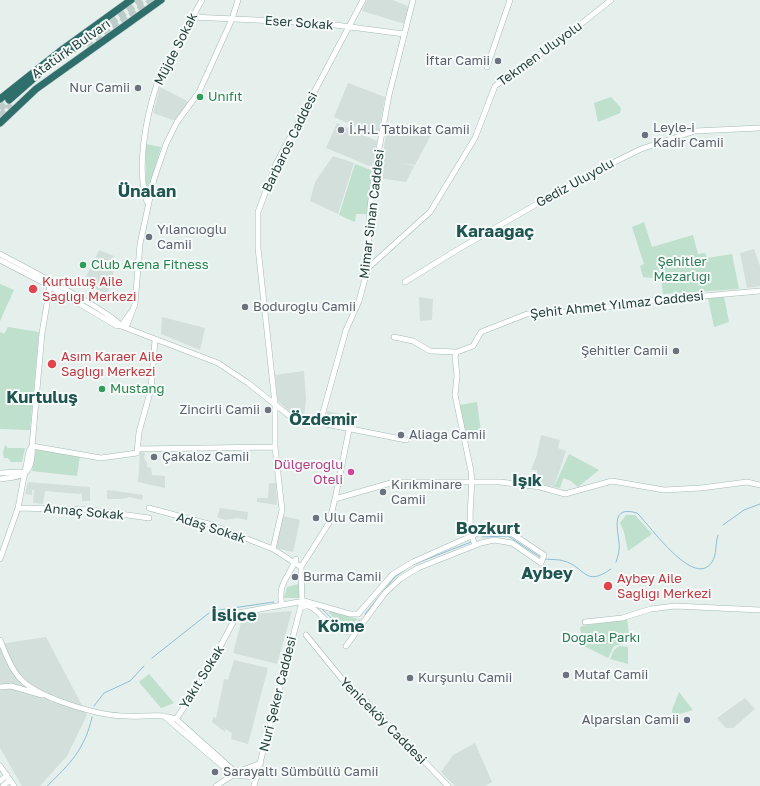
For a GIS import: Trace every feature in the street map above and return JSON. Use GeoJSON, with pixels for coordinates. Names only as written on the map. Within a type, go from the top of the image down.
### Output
{"type":"FeatureCollection","features":[{"type":"Feature","properties":{"kind":"highway","name":"Atatürk Bulvarı"},"geometry":{"type":"LineString","coordinates":[[0,99],[63,49],[131,0]]}},
{"type":"Feature","properties":{"kind":"highway","name":"Atatürk Bulvarı"},"geometry":{"type":"LineString","coordinates":[[0,123],[36,89],[161,0]]}},
{"type":"Feature","properties":{"kind":"highway","name":"Atatürk Bulvarı"},"geometry":{"type":"LineString","coordinates":[[11,102],[42,71],[86,44]]}},
{"type":"Feature","properties":{"kind":"street","name":"Müjde Sokak"},"geometry":{"type":"LineString","coordinates":[[121,326],[132,311],[135,304],[137,261],[148,202],[145,193],[143,167],[149,113],[157,83],[202,0]]}},
{"type":"Feature","properties":{"kind":"street"},"geometry":{"type":"LineString","coordinates":[[148,202],[166,144],[177,122],[199,92],[232,19],[238,0]]}},
{"type":"Feature","properties":{"kind":"street","name":"Barbaros Caddesi"},"geometry":{"type":"LineString","coordinates":[[273,548],[282,510],[275,447],[276,404],[258,248],[258,212],[276,164],[363,0]]}},
{"type":"Feature","properties":{"kind":"street","name":"Mimar Sinan Caddesi"},"geometry":{"type":"LineString","coordinates":[[320,424],[346,330],[359,301],[368,268],[370,208],[374,181],[389,95],[413,0]]}},
{"type":"Feature","properties":{"kind":"street"},"geometry":{"type":"LineString","coordinates":[[487,67],[510,0]]}},
{"type":"Feature","properties":{"kind":"street","name":"Tekmen Uluyolu"},"geometry":{"type":"LineString","coordinates":[[368,268],[430,212],[475,138],[495,86],[571,32],[611,0]]}},
{"type":"Feature","properties":{"kind":"street","name":"Eser Sokak"},"geometry":{"type":"LineString","coordinates":[[192,17],[304,22],[404,34]]}},
{"type":"Feature","properties":{"kind":"street","name":"Gediz Uluyolu"},"geometry":{"type":"LineString","coordinates":[[405,282],[456,250],[582,178],[634,152],[674,136],[695,131],[760,128]]}},
{"type":"Feature","properties":{"kind":"street"},"geometry":{"type":"LineString","coordinates":[[0,254],[101,311],[120,323],[121,326]]}},
{"type":"Feature","properties":{"kind":"street"},"geometry":{"type":"LineString","coordinates":[[0,260],[50,286],[117,326],[121,326],[218,363],[276,404],[291,417],[349,430],[406,440]]}},
{"type":"Feature","properties":{"kind":"street"},"geometry":{"type":"LineString","coordinates":[[0,479],[21,477],[30,469],[33,452],[32,446],[36,388],[50,286]]}},
{"type":"Feature","properties":{"kind":"street","name":"Şehit Ahmet Yılmaz Caddesi"},"geometry":{"type":"LineString","coordinates":[[394,337],[413,341],[419,346],[430,351],[457,352],[473,346],[481,332],[527,314],[575,312],[647,301],[760,291]]}},
{"type":"Feature","properties":{"kind":"street"},"geometry":{"type":"LineString","coordinates":[[137,451],[139,432],[151,389],[156,340]]}},
{"type":"Feature","properties":{"kind":"street"},"geometry":{"type":"LineString","coordinates":[[457,352],[455,356],[457,376],[455,395],[472,481],[469,522],[475,545]]}},
{"type":"Feature","properties":{"kind":"street"},"geometry":{"type":"LineString","coordinates":[[302,602],[302,565],[329,523],[349,430]]}},
{"type":"Feature","properties":{"kind":"street"},"geometry":{"type":"LineString","coordinates":[[32,446],[101,458],[137,451],[275,447]]}},
{"type":"Feature","properties":{"kind":"street"},"geometry":{"type":"LineString","coordinates":[[0,473],[21,472],[24,474]]}},
{"type":"Feature","properties":{"kind":"street"},"geometry":{"type":"LineString","coordinates":[[0,559],[18,508],[24,474]]}},
{"type":"Feature","properties":{"kind":"street"},"geometry":{"type":"LineString","coordinates":[[335,499],[375,489],[394,482],[472,481],[524,484],[565,494],[612,481],[664,490],[702,488],[747,482],[760,485]]}},
{"type":"Feature","properties":{"kind":"street","name":"Annaç Sokak"},"geometry":{"type":"LineString","coordinates":[[18,508],[91,510],[149,518]]}},
{"type":"Feature","properties":{"kind":"street","name":"Adaş Sokak"},"geometry":{"type":"LineString","coordinates":[[149,508],[212,525],[273,548],[302,565]]}},
{"type":"Feature","properties":{"kind":"street"},"geometry":{"type":"LineString","coordinates":[[346,646],[358,627],[385,593],[400,579],[418,568],[475,545],[494,540],[512,543],[541,563],[544,555],[511,533],[504,532],[478,534],[413,562],[393,574],[358,614]]}},
{"type":"Feature","properties":{"kind":"street"},"geometry":{"type":"LineString","coordinates":[[478,534],[481,543]]}},
{"type":"Feature","properties":{"kind":"street"},"geometry":{"type":"LineString","coordinates":[[295,561],[279,594],[282,605],[302,602],[350,614],[358,614],[365,620]]}},
{"type":"Feature","properties":{"kind":"street","name":"Nuri Şeker Caddesi"},"geometry":{"type":"LineString","coordinates":[[254,786],[302,602]]}},
{"type":"Feature","properties":{"kind":"street","name":"Yakıt Sokak"},"geometry":{"type":"LineString","coordinates":[[176,719],[202,681],[238,613],[282,605]]}},
{"type":"Feature","properties":{"kind":"street"},"geometry":{"type":"LineString","coordinates":[[300,608],[313,605]]}},
{"type":"Feature","properties":{"kind":"street"},"geometry":{"type":"LineString","coordinates":[[313,605],[332,628],[345,632],[358,627]]}},
{"type":"Feature","properties":{"kind":"street"},"geometry":{"type":"LineString","coordinates":[[585,622],[622,618],[651,609],[664,607],[760,610]]}},
{"type":"Feature","properties":{"kind":"street","name":"Yeniceköy Caddesi"},"geometry":{"type":"LineString","coordinates":[[306,635],[360,701],[367,702],[448,786]]}},
{"type":"Feature","properties":{"kind":"street"},"geometry":{"type":"LineString","coordinates":[[0,640],[8,660],[18,676],[48,697]]}},
{"type":"Feature","properties":{"kind":"street"},"geometry":{"type":"LineString","coordinates":[[11,686],[18,676]]}},
{"type":"Feature","properties":{"kind":"street"},"geometry":{"type":"LineString","coordinates":[[0,687],[11,686],[112,715],[164,715],[176,719],[233,770],[240,771],[260,763]]}},
{"type":"Feature","properties":{"kind":"street"},"geometry":{"type":"LineString","coordinates":[[164,715],[233,775],[257,777]]}},
{"type":"Feature","properties":{"kind":"street"},"geometry":{"type":"LineString","coordinates":[[0,766],[14,786]]}},
{"type":"Feature","properties":{"kind":"street"},"geometry":{"type":"LineString","coordinates":[[0,781],[6,775]]}},
{"type":"Feature","properties":{"kind":"street"},"geometry":{"type":"LineString","coordinates":[[216,786],[233,775]]}},
{"type":"Feature","properties":{"kind":"street"},"geometry":{"type":"LineString","coordinates":[[3,786],[10,780]]}},
{"type":"Feature","properties":{"kind":"shaded area"},"geometry":{"type":"Polygon","coordinates":[[[367,0],[393,0],[410,7],[405,24],[362,11],[367,0]]]}},
{"type":"Feature","properties":{"kind":"shaded area"},"geometry":{"type":"Polygon","coordinates":[[[348,83],[385,97],[378,136],[334,117],[348,83]]]}},
{"type":"Feature","properties":{"kind":"shaded area"},"geometry":{"type":"Polygon","coordinates":[[[160,87],[189,102],[176,121],[153,113],[160,87]]]}},
{"type":"Feature","properties":{"kind":"shaded area"},"geometry":{"type":"Polygon","coordinates":[[[337,123],[377,141],[372,167],[326,148],[337,123]]]}},
{"type":"Feature","properties":{"kind":"shaded area"},"geometry":{"type":"Polygon","coordinates":[[[387,128],[431,135],[415,165],[400,163],[414,166],[406,182],[379,178],[387,128]]]}},
{"type":"Feature","properties":{"kind":"shaded area"},"geometry":{"type":"Polygon","coordinates":[[[333,156],[354,163],[338,214],[310,201],[315,182],[333,156]]]}},
{"type":"Feature","properties":{"kind":"shaded area"},"geometry":{"type":"Polygon","coordinates":[[[754,249],[760,266],[760,286],[747,288],[740,253],[754,249]]]}},
{"type":"Feature","properties":{"kind":"shaded area"},"geometry":{"type":"Polygon","coordinates":[[[99,250],[114,256],[113,280],[107,294],[83,283],[99,250]]]}},
{"type":"Feature","properties":{"kind":"shaded area"},"geometry":{"type":"Polygon","coordinates":[[[419,297],[433,299],[432,320],[420,321],[419,297]]]}},
{"type":"Feature","properties":{"kind":"shaded area"},"geometry":{"type":"Polygon","coordinates":[[[162,317],[205,328],[200,350],[161,334],[162,317]]]}},
{"type":"Feature","properties":{"kind":"shaded area"},"geometry":{"type":"Polygon","coordinates":[[[304,371],[306,400],[304,416],[290,412],[278,401],[275,375],[304,371]]]}},
{"type":"Feature","properties":{"kind":"shaded area"},"geometry":{"type":"Polygon","coordinates":[[[327,411],[350,416],[347,427],[325,422],[327,411]]]}},
{"type":"Feature","properties":{"kind":"shaded area"},"geometry":{"type":"Polygon","coordinates":[[[541,435],[560,440],[558,448],[566,451],[554,487],[536,483],[537,470],[531,470],[537,455],[541,435]]]}},
{"type":"Feature","properties":{"kind":"shaded area"},"geometry":{"type":"Polygon","coordinates":[[[140,452],[145,453],[144,458],[147,463],[147,467],[151,468],[152,475],[165,476],[165,488],[138,482],[140,452]]]}},
{"type":"Feature","properties":{"kind":"shaded area"},"geometry":{"type":"Polygon","coordinates":[[[28,482],[90,487],[90,501],[82,501],[82,492],[81,494],[45,491],[43,504],[33,503],[34,490],[32,490],[32,495],[25,494],[28,482]]]}},
{"type":"Feature","properties":{"kind":"shaded area"},"geometry":{"type":"Polygon","coordinates":[[[269,483],[276,483],[277,505],[257,502],[257,498],[268,498],[269,483]]]}},
{"type":"Feature","properties":{"kind":"shaded area"},"geometry":{"type":"Polygon","coordinates":[[[107,490],[143,495],[142,500],[129,497],[122,499],[107,499],[107,490]]]}},
{"type":"Feature","properties":{"kind":"shaded area"},"geometry":{"type":"Polygon","coordinates":[[[220,508],[248,512],[247,520],[237,518],[225,520],[217,517],[220,508]]]}},
{"type":"Feature","properties":{"kind":"shaded area"},"geometry":{"type":"Polygon","coordinates":[[[283,516],[300,520],[293,552],[275,548],[283,516]]]}},
{"type":"Feature","properties":{"kind":"shaded area"},"geometry":{"type":"Polygon","coordinates":[[[292,611],[277,664],[233,653],[243,615],[292,611]]]}},
{"type":"Feature","properties":{"kind":"shaded area"},"geometry":{"type":"Polygon","coordinates":[[[46,637],[87,715],[67,756],[40,786],[22,786],[0,748],[0,644],[46,637]]]}},
{"type":"Feature","properties":{"kind":"shaded area"},"geometry":{"type":"Polygon","coordinates":[[[234,660],[268,668],[248,744],[231,739],[232,733],[221,726],[226,730],[225,732],[212,722],[213,717],[216,718],[224,679],[228,680],[234,660]]]}},
{"type":"Feature","properties":{"kind":"shaded area"},"geometry":{"type":"Polygon","coordinates":[[[745,698],[755,709],[733,728],[726,728],[717,718],[745,698]]]}},
{"type":"Feature","properties":{"kind":"shaded area"},"geometry":{"type":"Polygon","coordinates":[[[475,743],[492,782],[485,786],[455,786],[441,772],[453,755],[475,743]]]}},
{"type":"Feature","properties":{"kind":"green space"},"geometry":{"type":"Polygon","coordinates":[[[611,97],[621,108],[620,113],[598,122],[594,103],[611,97]]]}},
{"type":"Feature","properties":{"kind":"green space"},"geometry":{"type":"Polygon","coordinates":[[[146,144],[161,147],[149,188],[146,187],[146,144]]]}},
{"type":"Feature","properties":{"kind":"green space"},"geometry":{"type":"Polygon","coordinates":[[[355,164],[371,170],[367,214],[356,214],[355,222],[339,215],[355,164]]]}},
{"type":"Feature","properties":{"kind":"green space","name":"Şehitler Mezarlığı"},"geometry":{"type":"Polygon","coordinates":[[[644,222],[652,247],[693,235],[698,254],[705,253],[707,258],[732,254],[739,289],[663,294],[661,279],[643,277],[640,266],[644,264],[632,227],[644,222]]]}},
{"type":"Feature","properties":{"kind":"green space"},"geometry":{"type":"Polygon","coordinates":[[[0,284],[14,290],[0,321],[0,284]]]}},
{"type":"Feature","properties":{"kind":"green space"},"geometry":{"type":"Polygon","coordinates":[[[724,297],[729,322],[714,327],[708,298],[724,297]]]}},
{"type":"Feature","properties":{"kind":"green space"},"geometry":{"type":"Polygon","coordinates":[[[8,327],[39,332],[30,430],[0,429],[0,332],[4,334],[8,327]]]}},
{"type":"Feature","properties":{"kind":"green space"},"geometry":{"type":"Polygon","coordinates":[[[477,402],[481,432],[465,434],[459,405],[477,402]]]}},
{"type":"Feature","properties":{"kind":"green space"},"geometry":{"type":"Polygon","coordinates":[[[5,445],[8,448],[25,448],[22,462],[11,462],[8,458],[4,458],[3,453],[5,445]]]}},
{"type":"Feature","properties":{"kind":"green space"},"geometry":{"type":"Polygon","coordinates":[[[36,449],[80,456],[77,476],[32,471],[36,449]]]}},
{"type":"Feature","properties":{"kind":"green space"},"geometry":{"type":"Polygon","coordinates":[[[569,454],[599,470],[578,487],[571,481],[563,478],[560,488],[554,487],[569,454]]]}},
{"type":"Feature","properties":{"kind":"green space"},"geometry":{"type":"Polygon","coordinates":[[[626,515],[635,515],[652,534],[628,551],[624,532],[620,523],[626,515]]]}},
{"type":"Feature","properties":{"kind":"green space"},"geometry":{"type":"Polygon","coordinates":[[[299,584],[299,598],[284,598],[287,587],[299,584]]]}},
{"type":"Feature","properties":{"kind":"green space"},"geometry":{"type":"Polygon","coordinates":[[[330,611],[358,619],[350,624],[343,623],[329,613],[330,611]]]}},
{"type":"Feature","properties":{"kind":"green space","name":"Doğala Parkı"},"geometry":{"type":"Polygon","coordinates":[[[627,619],[630,642],[614,646],[608,658],[584,646],[580,628],[582,626],[627,619]]]}},
{"type":"Feature","properties":{"kind":"green space"},"geometry":{"type":"Polygon","coordinates":[[[619,646],[628,647],[628,664],[610,659],[614,650],[619,646]]]}},
{"type":"Feature","properties":{"kind":"green space"},"geometry":{"type":"Polygon","coordinates":[[[149,674],[174,703],[161,708],[139,682],[149,674]]]}},
{"type":"Feature","properties":{"kind":"green space"},"geometry":{"type":"Polygon","coordinates":[[[679,692],[693,710],[673,716],[672,710],[679,692]]]}},
{"type":"Feature","properties":{"kind":"waterway"},"geometry":{"type":"LineString","coordinates":[[723,525],[744,510],[760,504]]}},
{"type":"Feature","properties":{"kind":"waterway"},"geometry":{"type":"LineString","coordinates":[[616,562],[619,548],[617,525],[619,515],[623,512],[628,511],[637,513],[672,552],[694,568],[704,568],[712,562],[715,556],[718,535]]}},
{"type":"Feature","properties":{"kind":"waterway"},"geometry":{"type":"LineString","coordinates":[[482,537],[508,536],[540,557]]}},
{"type":"Feature","properties":{"kind":"waterway"},"geometry":{"type":"LineString","coordinates":[[365,614],[395,577],[412,565],[471,542]]}},
{"type":"Feature","properties":{"kind":"waterway"},"geometry":{"type":"LineString","coordinates":[[545,559],[564,561],[577,567],[586,574],[595,577],[611,569]]}},
{"type":"Feature","properties":{"kind":"waterway"},"geometry":{"type":"LineString","coordinates":[[219,610],[274,602]]}},
{"type":"Feature","properties":{"kind":"waterway"},"geometry":{"type":"LineString","coordinates":[[322,609],[340,624],[349,625],[360,620]]}},
{"type":"Feature","properties":{"kind":"waterway"},"geometry":{"type":"LineString","coordinates":[[152,658],[209,613]]}},
{"type":"Feature","properties":{"kind":"waterway"},"geometry":{"type":"LineString","coordinates":[[94,706],[104,693],[130,681],[144,666]]}},
{"type":"Feature","properties":{"kind":"waterway"},"geometry":{"type":"LineString","coordinates":[[47,786],[76,755],[85,738],[92,717]]}},
{"type":"Feature","properties":{"kind":"tunnel"},"geometry":{"type":"LineString","coordinates":[[85,41],[142,0]]}},
{"type":"Feature","properties":{"kind":"tunnel"},"geometry":{"type":"LineString","coordinates":[[87,46],[153,0]]}},
{"type":"Feature","properties":{"kind":"tunnel"},"geometry":{"type":"LineString","coordinates":[[0,109],[9,100]]}},
{"type":"Feature","properties":{"kind":"tunnel"},"geometry":{"type":"LineString","coordinates":[[0,116],[12,105]]}},
{"type":"Feature","properties":{"kind":"place","name":"İftar Camii"},"geometry":{"type":"Point","coordinates":[498,61]}},
{"type":"Feature","properties":{"kind":"place","name":"Nur Camii"},"geometry":{"type":"Point","coordinates":[138,88]}},
{"type":"Feature","properties":{"kind":"place","name":"Unıfıt"},"geometry":{"type":"Point","coordinates":[200,97]}},
{"type":"Feature","properties":{"kind":"place","name":"İ.H.L Tatbikat Camii"},"geometry":{"type":"Point","coordinates":[341,130]}},
{"type":"Feature","properties":{"kind":"place","name":"Leyle-i Kadir Camii"},"geometry":{"type":"Point","coordinates":[645,135]}},
{"type":"Feature","properties":{"kind":"place","name":"Yılancıoğlu Camii"},"geometry":{"type":"Point","coordinates":[149,237]}},
{"type":"Feature","properties":{"kind":"place","name":"Club Arena Fitness"},"geometry":{"type":"Point","coordinates":[83,265]}},
{"type":"Feature","properties":{"kind":"place","name":"Kurtuluş Aile Sağlığı Merkezi"},"geometry":{"type":"Point","coordinates":[33,289]}},
{"type":"Feature","properties":{"kind":"place","name":"Boduroğlu Camii"},"geometry":{"type":"Point","coordinates":[245,307]}},
{"type":"Feature","properties":{"kind":"place","name":"Şehitler Camii"},"geometry":{"type":"Point","coordinates":[676,351]}},
{"type":"Feature","properties":{"kind":"place","name":"Asım Karaer Aile Sağlığı Merkezi"},"geometry":{"type":"Point","coordinates":[52,364]}},
{"type":"Feature","properties":{"kind":"place","name":"Mustang"},"geometry":{"type":"Point","coordinates":[102,389]}},
{"type":"Feature","properties":{"kind":"place","name":"Zincirli Camii"},"geometry":{"type":"Point","coordinates":[268,410]}},
{"type":"Feature","properties":{"kind":"place","name":"Aliağa Camii"},"geometry":{"type":"Point","coordinates":[401,435]}},
{"type":"Feature","properties":{"kind":"place","name":"Çakaloz Camii"},"geometry":{"type":"Point","coordinates":[154,457]}},
{"type":"Feature","properties":{"kind":"place","name":"Dülgeroğlu Oteli"},"geometry":{"type":"Point","coordinates":[351,472]}},
{"type":"Feature","properties":{"kind":"place","name":"Kırıkminare Camii"},"geometry":{"type":"Point","coordinates":[383,492]}},
{"type":"Feature","properties":{"kind":"place","name":"Ulu Camii"},"geometry":{"type":"Point","coordinates":[316,518]}},
{"type":"Feature","properties":{"kind":"place","name":"Burma Camii"},"geometry":{"type":"Point","coordinates":[295,577]}},
{"type":"Feature","properties":{"kind":"place","name":"Aybey Aile Sağlığı Merkezi"},"geometry":{"type":"Point","coordinates":[608,586]}},
{"type":"Feature","properties":{"kind":"place","name":"Mutaf Camii"},"geometry":{"type":"Point","coordinates":[566,675]}},
{"type":"Feature","properties":{"kind":"place","name":"Kurşunlu Camii"},"geometry":{"type":"Point","coordinates":[410,678]}},
{"type":"Feature","properties":{"kind":"place","name":"Alparslan Camii"},"geometry":{"type":"Point","coordinates":[687,720]}},
{"type":"Feature","properties":{"kind":"place","name":"Sarayaltı Sümbüllü Camii"},"geometry":{"type":"Point","coordinates":[215,772]}},
{"type":"Feature","properties":{"kind":"district","name":"Ünalan"},"geometry":{"type":"Point","coordinates":[147,192]}},
{"type":"Feature","properties":{"kind":"district","name":"Karaağaç"},"geometry":{"type":"Point","coordinates":[495,232]}},
{"type":"Feature","properties":{"kind":"district","name":"Kurtuluş"},"geometry":{"type":"Point","coordinates":[42,398]}},
{"type":"Feature","properties":{"kind":"district","name":"Özdemir"},"geometry":{"type":"Point","coordinates":[323,420]}},
{"type":"Feature","properties":{"kind":"district","name":"Işık"},"geometry":{"type":"Point","coordinates":[527,481]}},
{"type":"Feature","properties":{"kind":"district","name":"Bozkurt"},"geometry":{"type":"Point","coordinates":[488,529]}},
{"type":"Feature","properties":{"kind":"district","name":"Aybey"},"geometry":{"type":"Point","coordinates":[547,574]}},
{"type":"Feature","properties":{"kind":"district","name":"İslice"},"geometry":{"type":"Point","coordinates":[234,616]}},
{"type":"Feature","properties":{"kind":"district","name":"Köme"},"geometry":{"type":"Point","coordinates":[341,627]}}]}
